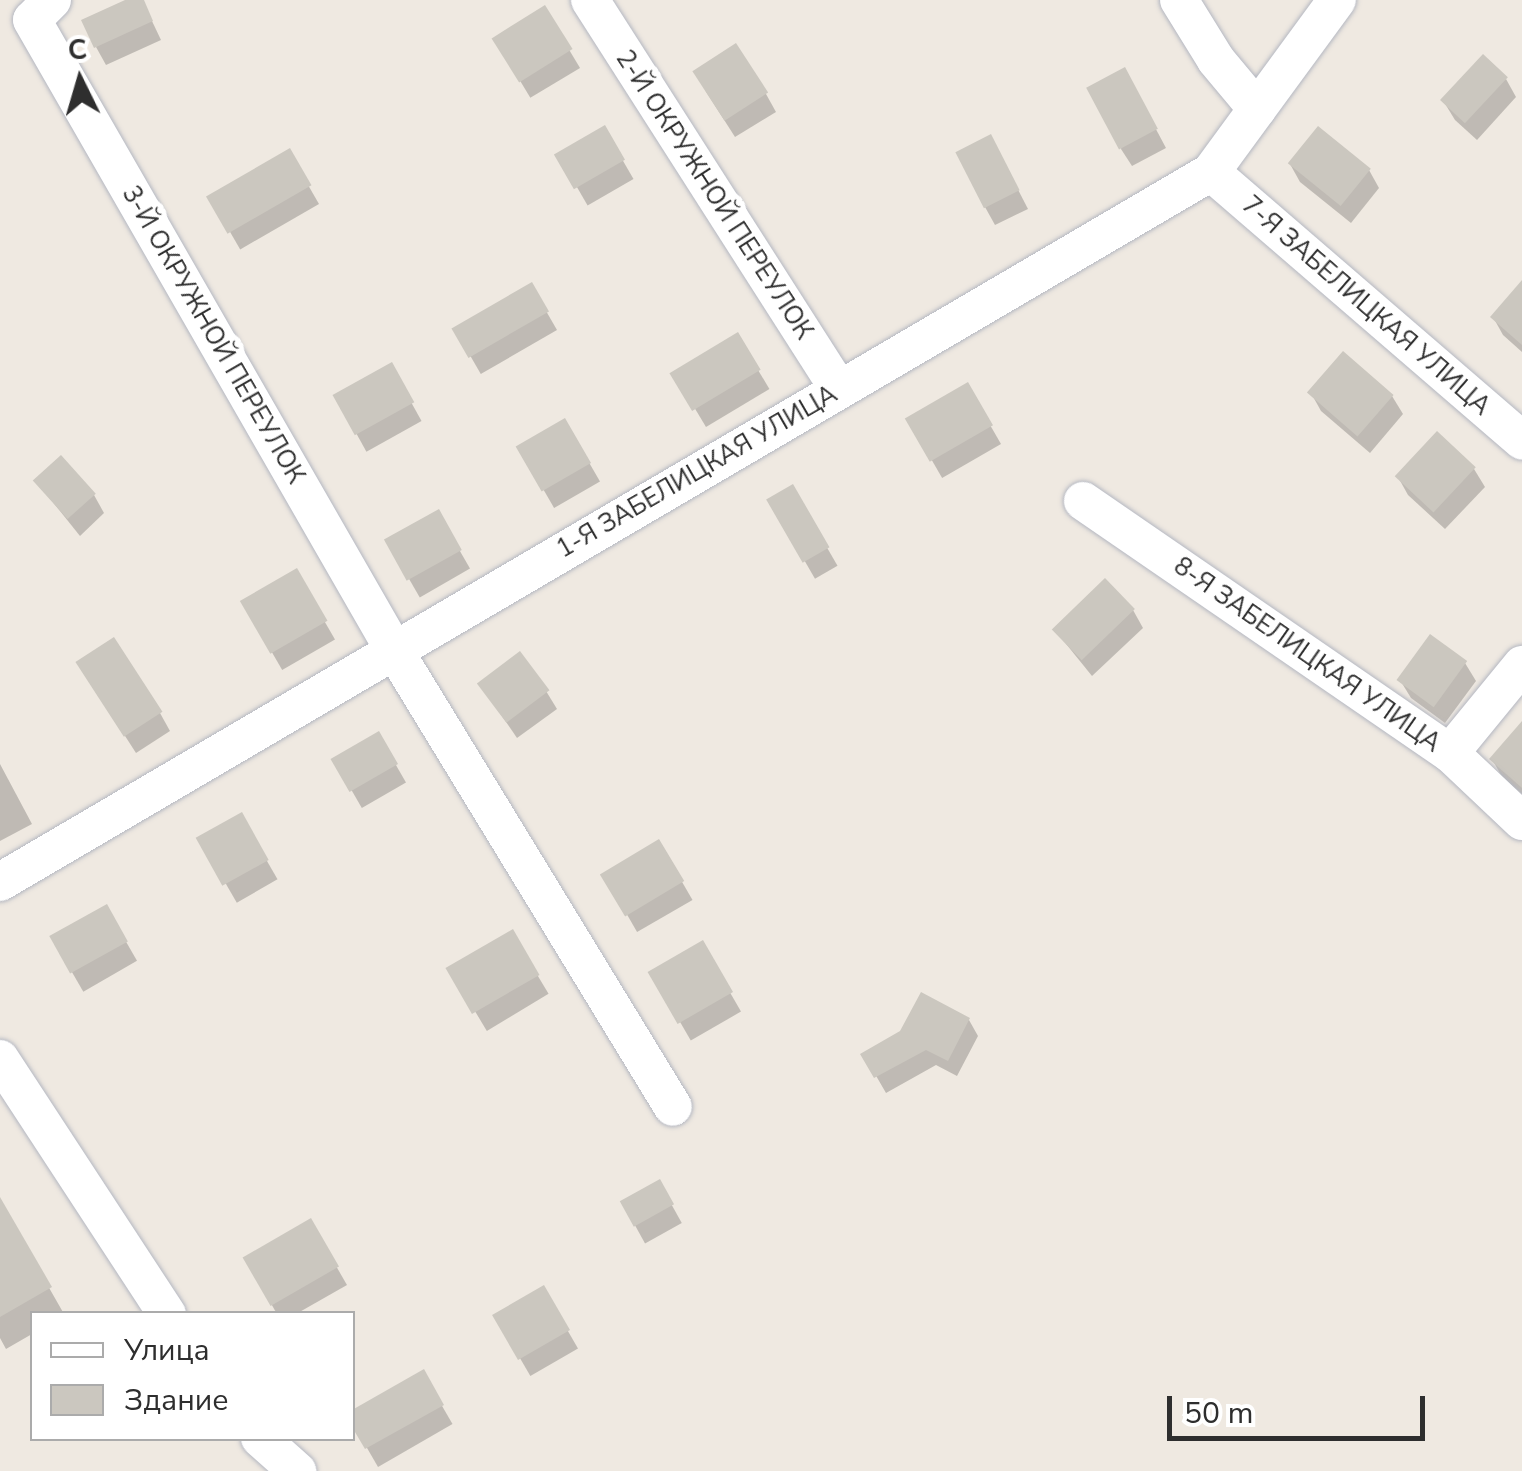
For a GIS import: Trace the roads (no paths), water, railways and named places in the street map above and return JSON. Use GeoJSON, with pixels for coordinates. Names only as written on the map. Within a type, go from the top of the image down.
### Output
{"type":"FeatureCollection","features":[{"type":"Feature","properties":{"kind":"street","name":"2-Й ОКРУЖНОЙ ПЕРЕУЛОК"},"geometry":{"type":"LineString","coordinates":[[590,0],[839,389]]}},
{"type":"Feature","properties":{"kind":"street"},"geometry":{"type":"LineString","coordinates":[[1179,0],[1216,60],[1257,110]]}},
{"type":"Feature","properties":{"kind":"street","name":"1-Я ЗАБЕЛИЦКАЯ УЛИЦА"},"geometry":{"type":"LineString","coordinates":[[0,882],[1211,172],[1337,0]]}},
{"type":"Feature","properties":{"kind":"street","name":"3-Й ОКРУЖНОЙ ПЕРЕУЛОК"},"geometry":{"type":"LineString","coordinates":[[42,10],[394,650],[673,1107]]}},
{"type":"Feature","properties":{"kind":"street","name":"7-Я ЗАБЕЛИЦКАЯ УЛИЦА"},"geometry":{"type":"LineString","coordinates":[[1211,172],[1522,440]]}},
{"type":"Feature","properties":{"kind":"street","name":"8-Я ЗАБЕЛИЦКАЯ УЛИЦА"},"geometry":{"type":"LineString","coordinates":[[1083,500],[1450,753],[1522,821]]}},
{"type":"Feature","properties":{"kind":"street"},"geometry":{"type":"LineString","coordinates":[[1450,753],[1522,665]]}},
{"type":"Feature","properties":{"kind":"street"},"geometry":{"type":"LineString","coordinates":[[0,1059],[165,1311]]}},
{"type":"Feature","properties":{"kind":"street"},"geometry":{"type":"LineString","coordinates":[[263,1441],[297,1471]]}}]}
